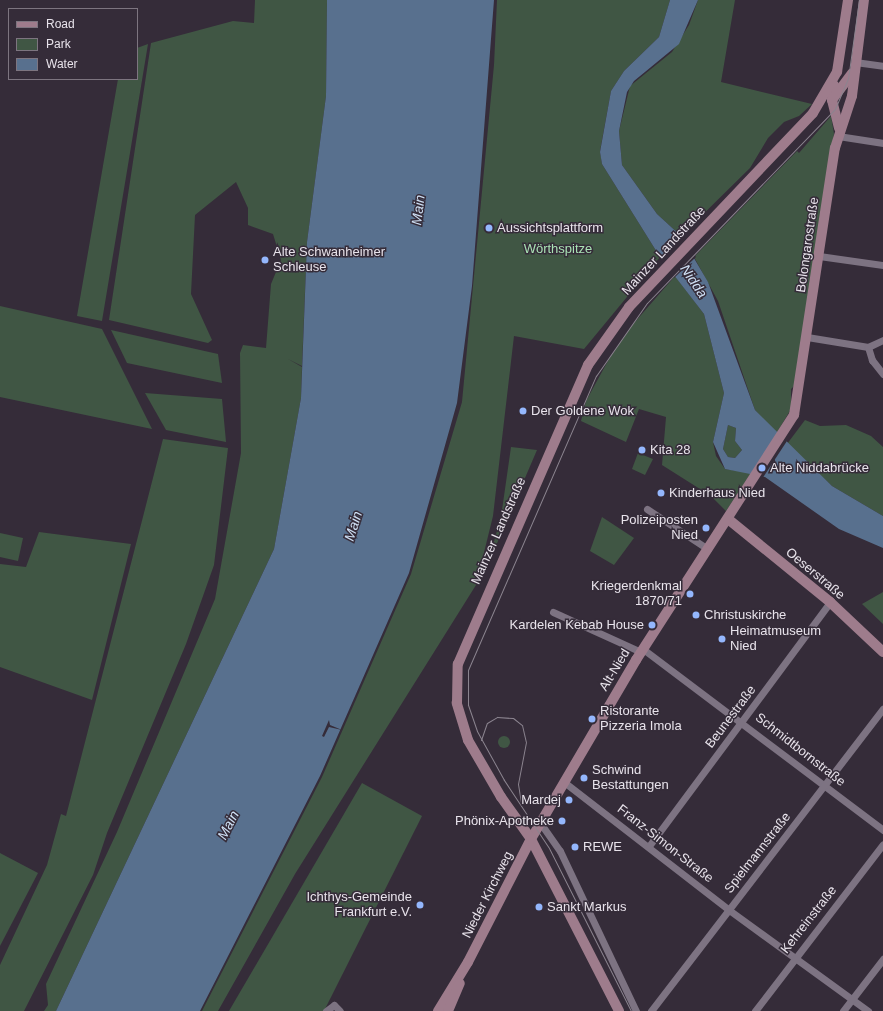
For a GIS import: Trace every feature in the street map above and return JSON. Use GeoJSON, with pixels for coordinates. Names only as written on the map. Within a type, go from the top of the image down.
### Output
{"type":"FeatureCollection","features":[{"type":"Feature","properties":{"kind":"main road"},"geometry":{"type":"LineString","coordinates":[[832,100],[848,0]]}},
{"type":"Feature","properties":{"kind":"main road"},"geometry":{"type":"LineString","coordinates":[[841,111],[852,96],[854,67],[864,0]]}},
{"type":"Feature","properties":{"kind":"main road"},"geometry":{"type":"LineString","coordinates":[[814,113],[832,100],[854,67]]}},
{"type":"Feature","properties":{"kind":"main road"},"geometry":{"type":"LineString","coordinates":[[814,113],[837,72]]}},
{"type":"Feature","properties":{"kind":"main road","name":"Bolongarostraße"},"geometry":{"type":"LineString","coordinates":[[730,515],[790,422],[796,409],[839,133],[841,111],[832,100]]}},
{"type":"Feature","properties":{"kind":"main road","name":"Mainzer Landstraße"},"geometry":{"type":"LineString","coordinates":[[619,1011],[531,839],[500,797],[466,735],[457,703],[458,664],[582,376],[615,324],[655,278],[814,113]]}},
{"type":"Feature","properties":{"kind":"main road","name":"Alt-Nied"},"geometry":{"type":"LineString","coordinates":[[531,839],[642,651],[730,515]]}},
{"type":"Feature","properties":{"kind":"main road","name":"Oeserstraße"},"geometry":{"type":"LineString","coordinates":[[730,515],[830,602],[883,652]]}},
{"type":"Feature","properties":{"kind":"main road","name":"Nieder Kirchweg"},"geometry":{"type":"LineString","coordinates":[[438,1011],[468,962],[531,839]]}},
{"type":"Feature","properties":{"kind":"main road","name":"Nieder Kirchweg"},"geometry":{"type":"LineString","coordinates":[[448,1011],[468,962]]}},
{"type":"Feature","properties":{"kind":"street"},"geometry":{"type":"LineString","coordinates":[[854,67],[883,66]]}},
{"type":"Feature","properties":{"kind":"street"},"geometry":{"type":"LineString","coordinates":[[839,133],[883,143]]}},
{"type":"Feature","properties":{"kind":"street"},"geometry":{"type":"LineString","coordinates":[[820,256],[883,265]]}},
{"type":"Feature","properties":{"kind":"street"},"geometry":{"type":"LineString","coordinates":[[808,337],[868,347],[883,340]]}},
{"type":"Feature","properties":{"kind":"street"},"geometry":{"type":"LineString","coordinates":[[868,347],[872,360],[883,374]]}},
{"type":"Feature","properties":{"kind":"street"},"geometry":{"type":"LineString","coordinates":[[647,509],[708,549]]}},
{"type":"Feature","properties":{"kind":"street","name":"Beunestraße"},"geometry":{"type":"LineString","coordinates":[[650,846],[830,602]]}},
{"type":"Feature","properties":{"kind":"street","name":"Schmidtbornstraße"},"geometry":{"type":"LineString","coordinates":[[553,612],[642,651],[743,721],[883,830]]}},
{"type":"Feature","properties":{"kind":"street","name":"Spielmannstraße"},"geometry":{"type":"LineString","coordinates":[[651,1011],[826,786],[883,709]]}},
{"type":"Feature","properties":{"kind":"street","name":"Franz-Simon-Straße"},"geometry":{"type":"LineString","coordinates":[[564,782],[650,846],[729,910],[796,957],[868,1011]]}},
{"type":"Feature","properties":{"kind":"street"},"geometry":{"type":"LineString","coordinates":[[541,824],[564,858],[636,1011]]}},
{"type":"Feature","properties":{"kind":"street","name":"Kehreinstraße"},"geometry":{"type":"LineString","coordinates":[[755,1011],[883,844]]}},
{"type":"Feature","properties":{"kind":"street"},"geometry":{"type":"LineString","coordinates":[[843,1011],[883,959]]}},
{"type":"Feature","properties":{"kind":"street"},"geometry":{"type":"LineString","coordinates":[[326,1011],[334,1005],[340,1011]]}},
{"type":"Feature","properties":{"kind":"green space"},"geometry":{"type":"Polygon","coordinates":[[[255,0],[327,0],[326,96],[307,242],[302,366],[288,359],[302,367],[301,398],[274,549],[56,1011],[44,1011],[48,1005],[46,984],[117,832],[215,599],[241,453],[240,353],[243,345],[266,348],[271,284],[281,260],[273,234],[248,225],[248,208],[236,182],[195,215],[191,294],[212,340],[208,343],[109,320],[151,43],[233,21],[254,23],[255,0]]]}},
{"type":"Feature","properties":{"kind":"green space","name":"Wörthspitze"},"geometry":{"type":"Polygon","coordinates":[[[497,0],[670,0],[659,37],[624,71],[611,91],[600,151],[602,164],[660,257],[584,349],[514,336],[493,516],[476,585],[295,874],[218,1011],[202,1011],[322,777],[411,574],[462,402],[494,65],[497,0]]]}},
{"type":"Feature","properties":{"kind":"green space"},"geometry":{"type":"Polygon","coordinates":[[[698,0],[735,0],[721,82],[812,104],[799,116],[784,122],[768,138],[750,168],[681,236],[657,214],[622,165],[619,131],[630,86],[672,52],[689,25],[698,0]]]}},
{"type":"Feature","properties":{"kind":"green space"},"geometry":{"type":"Polygon","coordinates":[[[148,44],[102,321],[77,316],[118,80],[138,80],[138,48],[148,44]]]}},
{"type":"Feature","properties":{"kind":"green space"},"geometry":{"type":"Polygon","coordinates":[[[831,116],[834,134],[794,386],[791,389],[791,409],[776,434],[755,410],[718,301],[694,257],[797,151],[799,153],[831,116]]]}},
{"type":"Feature","properties":{"kind":"green space"},"geometry":{"type":"Polygon","coordinates":[[[675,276],[704,314],[724,393],[713,442],[716,456],[725,469],[751,473],[726,511],[711,496],[662,465],[666,417],[639,409],[626,442],[581,421],[586,401],[609,359],[634,323],[675,276]]]}},
{"type":"Feature","properties":{"kind":"green space"},"geometry":{"type":"Polygon","coordinates":[[[0,306],[102,329],[152,429],[0,397],[0,306]]]}},
{"type":"Feature","properties":{"kind":"green space"},"geometry":{"type":"Polygon","coordinates":[[[111,330],[218,354],[222,383],[127,363],[111,330]]]}},
{"type":"Feature","properties":{"kind":"green space"},"geometry":{"type":"Polygon","coordinates":[[[145,393],[222,399],[226,442],[166,430],[145,393]]]}},
{"type":"Feature","properties":{"kind":"green space"},"geometry":{"type":"Polygon","coordinates":[[[805,420],[820,426],[846,425],[871,436],[883,447],[883,516],[832,486],[787,444],[805,420]]]}},
{"type":"Feature","properties":{"kind":"green space"},"geometry":{"type":"Polygon","coordinates":[[[728,425],[736,428],[735,441],[742,450],[735,458],[728,457],[723,449],[728,425]]]}},
{"type":"Feature","properties":{"kind":"green space"},"geometry":{"type":"Polygon","coordinates":[[[163,439],[228,448],[214,565],[186,644],[107,833],[93,875],[24,1011],[0,1011],[0,965],[47,865],[61,814],[66,816],[163,439]]]}},
{"type":"Feature","properties":{"kind":"green space"},"geometry":{"type":"Polygon","coordinates":[[[511,447],[537,450],[486,569],[501,517],[511,447]]]}},
{"type":"Feature","properties":{"kind":"green space"},"geometry":{"type":"Polygon","coordinates":[[[638,453],[653,459],[645,475],[632,469],[638,453]]]}},
{"type":"Feature","properties":{"kind":"green space"},"geometry":{"type":"Polygon","coordinates":[[[602,517],[634,538],[614,565],[590,551],[602,517]]]}},
{"type":"Feature","properties":{"kind":"green space"},"geometry":{"type":"Polygon","coordinates":[[[39,532],[131,544],[92,700],[0,667],[0,564],[26,567],[39,532]]]}},
{"type":"Feature","properties":{"kind":"green space"},"geometry":{"type":"Polygon","coordinates":[[[0,533],[23,538],[18,561],[0,557],[0,533]]]}},
{"type":"Feature","properties":{"kind":"green space"},"geometry":{"type":"Polygon","coordinates":[[[883,592],[883,624],[862,604],[883,592]]]}},
{"type":"Feature","properties":{"kind":"green space"},"geometry":{"type":"Polygon","coordinates":[[[502,736],[506,736],[510,742],[506,748],[502,748],[498,744],[498,740],[502,736]]]}},
{"type":"Feature","properties":{"kind":"green space"},"geometry":{"type":"Polygon","coordinates":[[[362,783],[422,816],[324,1011],[229,1011],[362,783]]]}},
{"type":"Feature","properties":{"kind":"green space"},"geometry":{"type":"Polygon","coordinates":[[[0,853],[38,873],[0,946],[0,853]]]}},
{"type":"Feature","properties":{"kind":"water","name":"Main"},"geometry":{"type":"Polygon","coordinates":[[[327,0],[494,0],[472,286],[457,403],[409,573],[320,776],[200,1011],[56,1011],[274,549],[301,398],[307,242],[326,96],[327,0]]]}},
{"type":"Feature","properties":{"kind":"water","name":"Nidda"},"geometry":{"type":"Polygon","coordinates":[[[670,0],[698,0],[679,44],[634,81],[627,92],[619,131],[622,165],[657,214],[681,236],[708,282],[755,410],[832,486],[883,516],[883,548],[839,529],[765,477],[725,469],[713,442],[724,393],[704,314],[660,257],[602,164],[600,152],[611,91],[624,71],[659,37],[670,0]],[[728,425],[723,449],[728,457],[735,458],[742,450],[735,441],[736,428],[728,425]]]}},
{"type":"Feature","properties":{"kind":"pier"},"geometry":{"type":"Polygon","coordinates":[[[683,236],[696,257],[674,278],[660,260],[683,236]]]}},
{"type":"Feature","properties":{"kind":"pier"},"geometry":{"type":"Polygon","coordinates":[[[778,433],[787,441],[762,479],[750,475],[778,433]]]}},
{"type":"Feature","properties":{"kind":"pier"},"geometry":{"type":"Polygon","coordinates":[[[329,720],[330,725],[342,730],[329,727],[324,737],[322,736],[329,720]]]}},
{"type":"Feature","properties":{"kind":"tram line"},"geometry":{"type":"LineString","coordinates":[[631,1011],[549,848],[504,780],[477,731],[468,705],[468,670],[596,376],[647,303],[835,109],[848,79],[859,0]]}},
{"type":"Feature","properties":{"kind":"tram line"},"geometry":{"type":"LineString","coordinates":[[481,740],[487,723],[497,717],[513,718],[522,725],[526,742],[518,784],[521,802]]}},
{"type":"Feature","properties":{"kind":"place","name":"Aussichtsplattform"},"geometry":{"type":"Point","coordinates":[489,228]}},
{"type":"Feature","properties":{"kind":"place","name":"Alte Schwanheimer Schleuse"},"geometry":{"type":"Point","coordinates":[265,260]}},
{"type":"Feature","properties":{"kind":"place","name":"Der Goldene Wok"},"geometry":{"type":"Point","coordinates":[523,411]}},
{"type":"Feature","properties":{"kind":"place","name":"Kita 28"},"geometry":{"type":"Point","coordinates":[642,450]}},
{"type":"Feature","properties":{"kind":"place","name":"Alte Niddabrücke"},"geometry":{"type":"Point","coordinates":[762,468]}},
{"type":"Feature","properties":{"kind":"place","name":"Kinderhaus Nied"},"geometry":{"type":"Point","coordinates":[661,493]}},
{"type":"Feature","properties":{"kind":"place","name":"Polizeiposten Nied"},"geometry":{"type":"Point","coordinates":[706,528]}},
{"type":"Feature","properties":{"kind":"place","name":"Kriegerdenkmal 1870/71"},"geometry":{"type":"Point","coordinates":[690,594]}},
{"type":"Feature","properties":{"kind":"place","name":"Christuskirche"},"geometry":{"type":"Point","coordinates":[696,615]}},
{"type":"Feature","properties":{"kind":"place","name":"Kardelen Kebab House"},"geometry":{"type":"Point","coordinates":[652,625]}},
{"type":"Feature","properties":{"kind":"place","name":"Heimatmuseum Nied"},"geometry":{"type":"Point","coordinates":[722,639]}},
{"type":"Feature","properties":{"kind":"place","name":"Ristorante Pizzeria Imola"},"geometry":{"type":"Point","coordinates":[592,719]}},
{"type":"Feature","properties":{"kind":"place","name":"Schwind Bestattungen"},"geometry":{"type":"Point","coordinates":[584,778]}},
{"type":"Feature","properties":{"kind":"place","name":"Mardej"},"geometry":{"type":"Point","coordinates":[569,800]}},
{"type":"Feature","properties":{"kind":"place","name":"Phönix-Apotheke"},"geometry":{"type":"Point","coordinates":[562,821]}},
{"type":"Feature","properties":{"kind":"place","name":"REWE"},"geometry":{"type":"Point","coordinates":[575,847]}},
{"type":"Feature","properties":{"kind":"place","name":"Ichthys-Gemeinde Frankfurt e.V."},"geometry":{"type":"Point","coordinates":[420,905]}},
{"type":"Feature","properties":{"kind":"place","name":"Sankt Markus"},"geometry":{"type":"Point","coordinates":[539,907]}}]}
